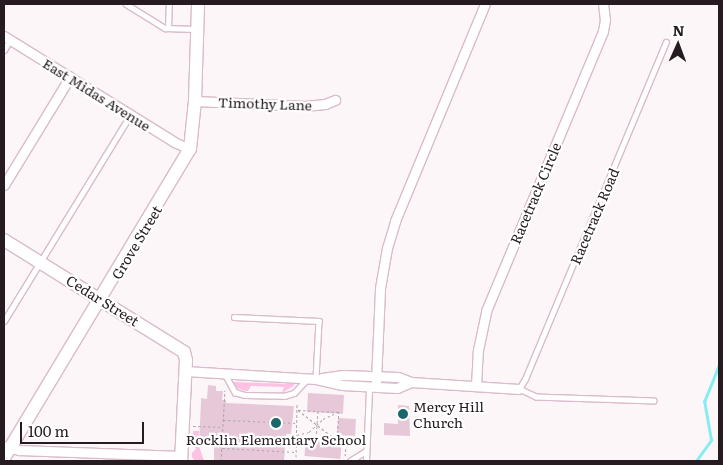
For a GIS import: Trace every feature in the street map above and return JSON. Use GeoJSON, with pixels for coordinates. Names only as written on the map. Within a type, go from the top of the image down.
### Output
{"type":"FeatureCollection","features":[{"type":"Feature","properties":{"kind":"street","name":"Grove Street"},"geometry":{"type":"LineString","coordinates":[[6,450],[101,298],[190,149],[195,101],[198,4]]}},
{"type":"Feature","properties":{"kind":"street"},"geometry":{"type":"LineString","coordinates":[[374,381],[380,288],[387,248],[395,220],[486,4]]}},
{"type":"Feature","properties":{"kind":"street","name":"Racetrack Circle"},"geometry":{"type":"LineString","coordinates":[[476,386],[479,341],[486,311],[603,31],[605,20],[603,4]]}},
{"type":"Feature","properties":{"kind":"street","name":"East Midas Avenue"},"geometry":{"type":"LineString","coordinates":[[7,38],[174,142],[190,149]]}},
{"type":"Feature","properties":{"kind":"street"},"geometry":{"type":"LineString","coordinates":[[4,185],[70,77]]}},
{"type":"Feature","properties":{"kind":"street","name":"Timothy Lane"},"geometry":{"type":"LineString","coordinates":[[195,101],[304,106],[326,104],[335,100]]}},
{"type":"Feature","properties":{"kind":"street","name":"Cedar Street"},"geometry":{"type":"LineString","coordinates":[[4,240],[180,348],[185,356],[181,459]]}},
{"type":"Feature","properties":{"kind":"street"},"geometry":{"type":"LineString","coordinates":[[185,371],[312,378],[343,375],[374,381],[398,377],[411,382],[519,388]]}},
{"type":"Feature","properties":{"kind":"street"},"geometry":{"type":"LineString","coordinates":[[6,450],[181,459]]}},
{"type":"Feature","properties":{"kind":"lane"},"geometry":{"type":"LineString","coordinates":[[126,4],[168,28],[196,29]]}},
{"type":"Feature","properties":{"kind":"lane"},"geometry":{"type":"LineString","coordinates":[[168,28],[169,4]]}},
{"type":"Feature","properties":{"kind":"lane"},"geometry":{"type":"LineString","coordinates":[[4,50],[7,38]]}},
{"type":"Feature","properties":{"kind":"lane","name":"Racetrack Road"},"geometry":{"type":"LineString","coordinates":[[519,388],[525,379],[666,42]]}},
{"type":"Feature","properties":{"kind":"lane"},"geometry":{"type":"LineString","coordinates":[[4,321],[130,115]]}},
{"type":"Feature","properties":{"kind":"lane"},"geometry":{"type":"LineString","coordinates":[[225,374],[235,392],[244,395],[284,396],[294,393],[312,378],[319,322],[234,317]]}},
{"type":"Feature","properties":{"kind":"lane"},"geometry":{"type":"LineString","coordinates":[[366,461],[369,389],[374,381]]}},
{"type":"Feature","properties":{"kind":"lane"},"geometry":{"type":"LineString","coordinates":[[519,388],[536,397],[654,400]]}},
{"type":"Feature","properties":{"kind":"lane"},"geometry":{"type":"LineString","coordinates":[[347,460],[366,451]]}},
{"type":"Feature","properties":{"kind":"path"},"geometry":{"type":"LineString","coordinates":[[221,461],[225,388]]}},
{"type":"Feature","properties":{"kind":"path"},"geometry":{"type":"LineString","coordinates":[[296,457],[297,404]]}},
{"type":"Feature","properties":{"kind":"path"},"geometry":{"type":"LineString","coordinates":[[297,410],[337,412]]}},
{"type":"Feature","properties":{"kind":"path"},"geometry":{"type":"LineString","coordinates":[[297,410],[335,438]]}},
{"type":"Feature","properties":{"kind":"path"},"geometry":{"type":"LineString","coordinates":[[316,437],[318,411]]}},
{"type":"Feature","properties":{"kind":"path"},"geometry":{"type":"LineString","coordinates":[[296,436],[309,432],[317,424],[337,412]]}},
{"type":"Feature","properties":{"kind":"path"},"geometry":{"type":"LineString","coordinates":[[335,438],[337,438],[339,412],[337,412]]}},
{"type":"Feature","properties":{"kind":"path"},"geometry":{"type":"LineString","coordinates":[[223,420],[297,423]]}},
{"type":"Feature","properties":{"kind":"path"},"geometry":{"type":"LineString","coordinates":[[193,426],[223,427]]}},
{"type":"Feature","properties":{"kind":"path"},"geometry":{"type":"LineString","coordinates":[[296,436],[335,438]]}},
{"type":"Feature","properties":{"kind":"path"},"geometry":{"type":"LineString","coordinates":[[346,447],[347,460]]}},
{"type":"Feature","properties":{"kind":"path"},"geometry":{"type":"LineString","coordinates":[[222,448],[296,452]]}},
{"type":"Feature","properties":{"kind":"shaded area"},"geometry":{"type":"Polygon","coordinates":[[[233,382],[295,385],[282,393],[284,387],[251,386],[248,391],[245,391],[237,388],[233,382]]]}},
{"type":"Feature","properties":{"kind":"shaded area"},"geometry":{"type":"Polygon","coordinates":[[[193,431],[199,431],[198,443],[204,461],[195,461],[192,457],[192,453],[196,449],[193,444],[193,431]]]}},
{"type":"Feature","properties":{"kind":"building"},"geometry":{"type":"Polygon","coordinates":[[[208,385],[216,386],[216,391],[223,391],[222,400],[226,400],[226,403],[294,406],[291,434],[286,434],[284,461],[214,461],[214,444],[199,444],[201,398],[207,399],[208,385]]]}},
{"type":"Feature","properties":{"kind":"building"},"geometry":{"type":"Polygon","coordinates":[[[308,393],[344,395],[343,414],[307,412],[308,393]]]}},
{"type":"Feature","properties":{"kind":"building","name":"Mercy Hill Church"},"geometry":{"type":"Polygon","coordinates":[[[398,405],[409,406],[410,436],[384,435],[384,423],[398,424],[398,405]]]}},
{"type":"Feature","properties":{"kind":"building"},"geometry":{"type":"Polygon","coordinates":[[[338,418],[356,419],[355,436],[337,435],[338,418]]]}},
{"type":"Feature","properties":{"kind":"building"},"geometry":{"type":"Polygon","coordinates":[[[306,438],[342,441],[340,459],[304,456],[306,438]]]}},
{"type":"Feature","properties":{"kind":"waterway"},"geometry":{"type":"LineString","coordinates":[[696,461],[711,440],[704,402],[719,365]]}},
{"type":"Feature","properties":{"kind":"place","name":"Mercy Hill Church"},"geometry":{"type":"Point","coordinates":[403,414]}},
{"type":"Feature","properties":{"kind":"place","name":"Rocklin Elementary School"},"geometry":{"type":"Point","coordinates":[276,423]}}]}
